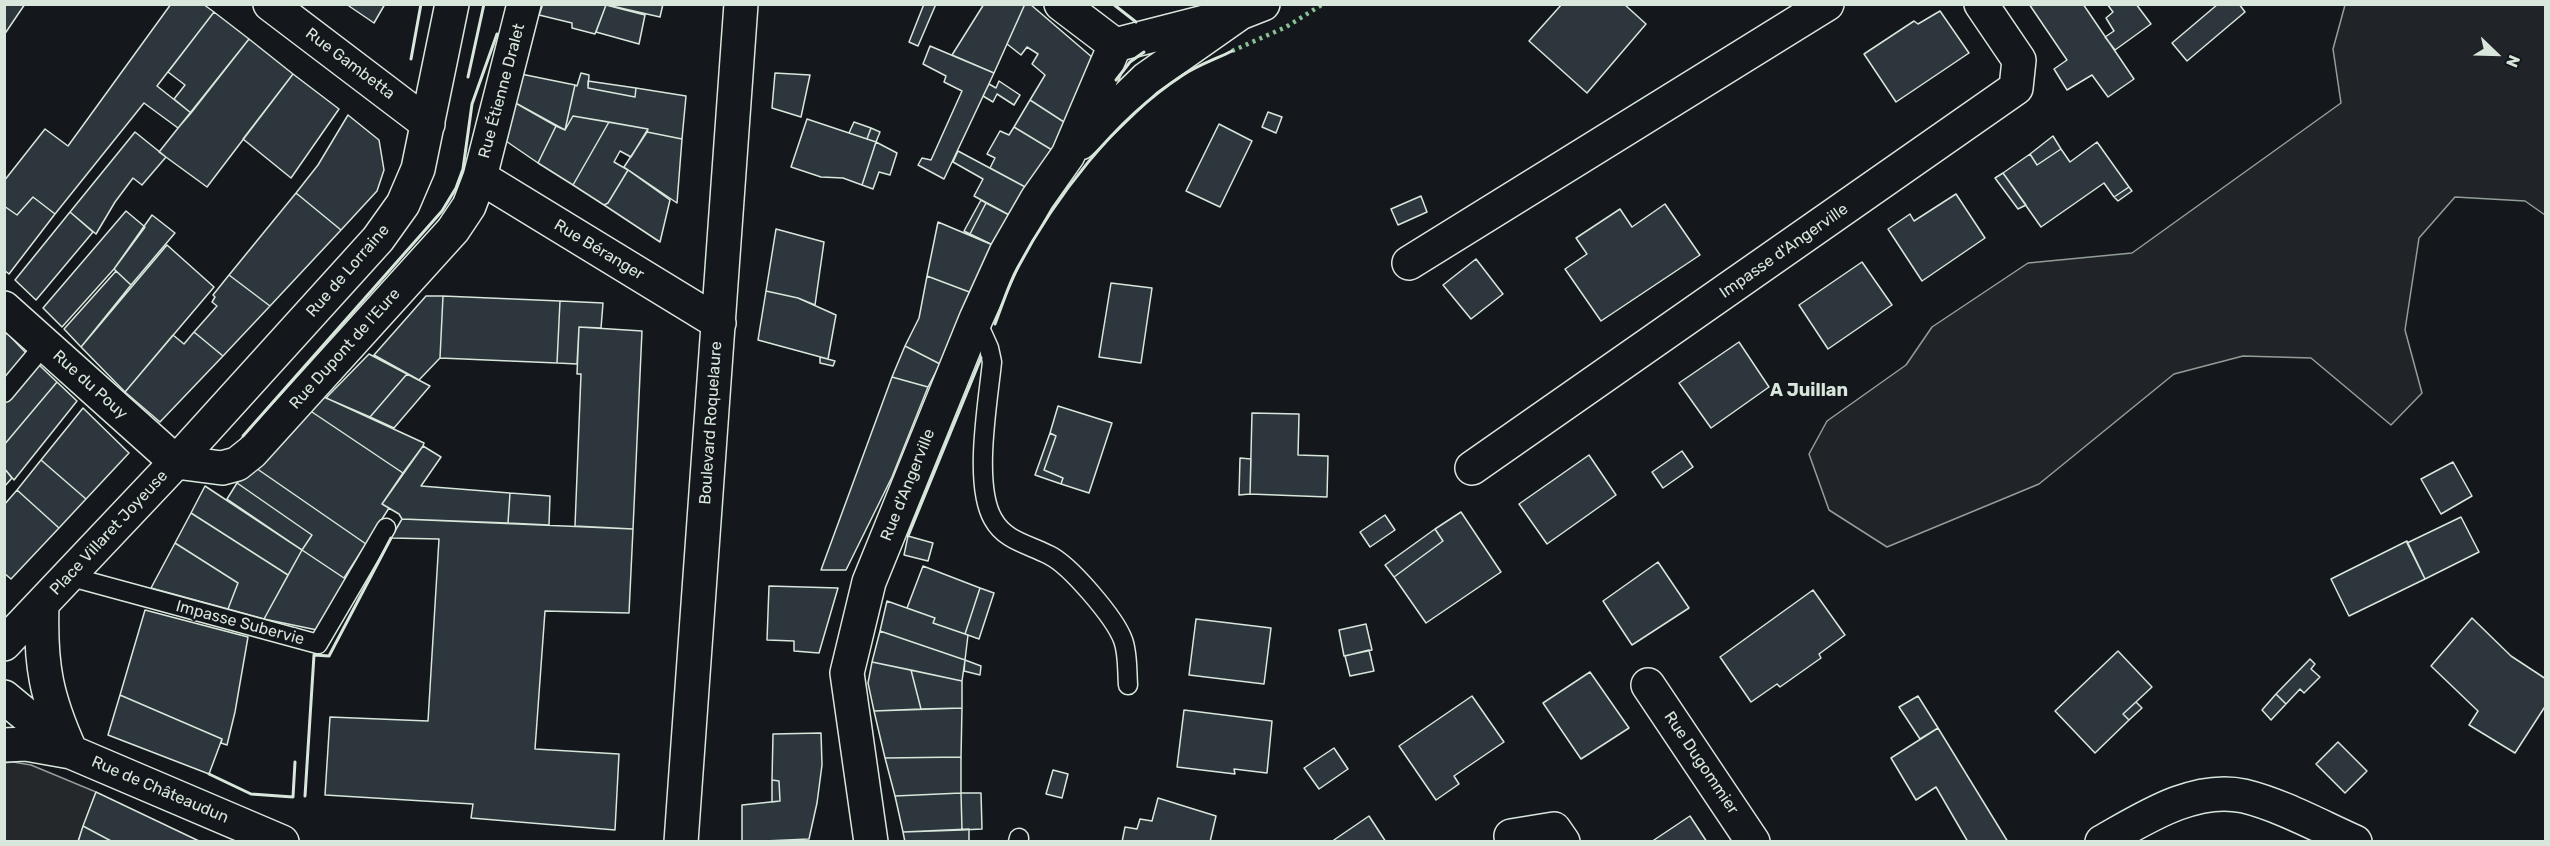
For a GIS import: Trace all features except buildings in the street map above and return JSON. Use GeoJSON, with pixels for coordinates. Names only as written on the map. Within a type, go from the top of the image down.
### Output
{"type":"FeatureCollection","features":[{"type":"Feature","properties":{"kind":"street","name":"Rue Gambetta"},"geometry":{"type":"LineString","coordinates":[[270,4],[428,124]]}},
{"type":"Feature","properties":{"kind":"street","name":"Rue de Lorraine"},"geometry":{"type":"LineString","coordinates":[[176,462],[378,239],[403,204],[418,169],[452,4]]}},
{"type":"Feature","properties":{"kind":"street","name":"Rue Étienne Dralet"},"geometry":{"type":"LineString","coordinates":[[480,177],[524,4]]}},
{"type":"Feature","properties":{"kind":"street","name":"Boulevard Roquelaure"},"geometry":{"type":"LineString","coordinates":[[681,842],[741,4]]}},
{"type":"Feature","properties":{"kind":"street"},"geometry":{"type":"LineString","coordinates":[[1061,4],[1115,45]]}},
{"type":"Feature","properties":{"kind":"street"},"geometry":{"type":"LineString","coordinates":[[1409,263],[1827,4]]}},
{"type":"Feature","properties":{"kind":"street","name":"Impasse d'Angerville"},"geometry":{"type":"LineString","coordinates":[[1472,468],[2016,88],[2019,60],[1981,4]]}},
{"type":"Feature","properties":{"kind":"street","name":"Rue d'Angerville"},"geometry":{"type":"LineString","coordinates":[[1068,155],[1115,45],[1252,9]]}},
{"type":"Feature","properties":{"kind":"street","name":"Rue d'Angerville"},"geometry":{"type":"LineString","coordinates":[[871,842],[847,674],[869,582],[976,320],[1006,253],[1037,199],[1068,155],[1146,79],[1252,9]]}},
{"type":"Feature","properties":{"kind":"street","name":"Rue Béranger"},"geometry":{"type":"LineString","coordinates":[[480,177],[718,323]]}},
{"type":"Feature","properties":{"kind":"street","name":"Rue Dupont de l'Eure"},"geometry":{"type":"LineString","coordinates":[[176,462],[222,468],[237,464],[252,452],[453,230],[469,206],[480,177]]}},
{"type":"Feature","properties":{"kind":"street","name":"Rue du Pouy"},"geometry":{"type":"LineString","coordinates":[[4,308],[176,462]]}},
{"type":"Feature","properties":{"kind":"street","name":"Place Villaret Joyeuse"},"geometry":{"type":"LineString","coordinates":[[4,644],[176,462]]}},
{"type":"Feature","properties":{"kind":"street","name":"Place Villaret Joyeuse"},"geometry":{"type":"LineString","coordinates":[[42,605],[40,648],[47,691],[57,722],[71,752]]}},
{"type":"Feature","properties":{"kind":"street","name":"Rue Dugommier"},"geometry":{"type":"LineString","coordinates":[[1648,685],[1753,842]]}},
{"type":"Feature","properties":{"kind":"street"},"geometry":{"type":"LineString","coordinates":[[4,697],[71,752]]}},
{"type":"Feature","properties":{"kind":"street"},"geometry":{"type":"LineString","coordinates":[[4,745],[26,744],[71,752]]}},
{"type":"Feature","properties":{"kind":"street","name":"Rue de Châteaudun"},"geometry":{"type":"LineString","coordinates":[[71,752],[282,842]]}},
{"type":"Feature","properties":{"kind":"street"},"geometry":{"type":"LineString","coordinates":[[2102,842],[2185,801],[2214,795],[2243,796],[2355,842]]}},
{"type":"Feature","properties":{"kind":"street"},"geometry":{"type":"LineString","coordinates":[[1511,836],[1554,829],[1563,842]]}},
{"type":"Feature","properties":{"kind":"lane"},"geometry":{"type":"LineString","coordinates":[[976,320],[989,348],[992,362],[982,468],[986,500],[993,519],[1006,536],[1051,555],[1066,566],[1099,602],[1124,640],[1128,685]]}},
{"type":"Feature","properties":{"kind":"lane"},"geometry":{"type":"LineString","coordinates":[[4,393],[45,344]]}},
{"type":"Feature","properties":{"kind":"lane","name":"Impasse Subervie"},"geometry":{"type":"LineString","coordinates":[[68,576],[318,644],[386,528]]}},
{"type":"Feature","properties":{"kind":"shaded area"},"geometry":{"type":"Polygon","coordinates":[[[2345,5],[2545,5],[2545,215],[2525,201],[2455,197],[2419,238],[2405,330],[2422,393],[2391,425],[2311,358],[2243,356],[2174,374],[2039,484],[1887,547],[1829,510],[1809,454],[1827,421],[1906,365],[1932,327],[2028,263],[2132,253],[2341,103],[2333,49],[2345,5]]]}},
{"type":"Feature","properties":{"kind":"shaded area"},"geometry":{"type":"Polygon","coordinates":[[[4,763],[31,765],[96,792],[78,841],[5,841],[4,763]]]}},
{"type":"Feature","properties":{"kind":"hedge"},"geometry":{"type":"LineString","coordinates":[[1232,51],[1286,27],[1323,4]]}},
{"type":"Feature","properties":{"kind":"wall"},"geometry":{"type":"LineString","coordinates":[[411,59],[421,4]]}},
{"type":"Feature","properties":{"kind":"wall"},"geometry":{"type":"LineString","coordinates":[[468,77],[484,4]]}},
{"type":"Feature","properties":{"kind":"wall"},"geometry":{"type":"LineString","coordinates":[[1113,4],[1136,22]]}},
{"type":"Feature","properties":{"kind":"wall"},"geometry":{"type":"LineString","coordinates":[[243,436],[442,211],[456,188],[463,169],[472,104],[497,34]]}},
{"type":"Feature","properties":{"kind":"wall"},"geometry":{"type":"LineString","coordinates":[[995,324],[1008,289],[1032,242],[1088,162],[1133,114],[1158,93],[1189,71],[1232,51]]}},
{"type":"Feature","properties":{"kind":"wall"},"geometry":{"type":"LineString","coordinates":[[1116,80],[1130,62],[1144,52]]}},
{"type":"Feature","properties":{"kind":"wall"},"geometry":{"type":"LineString","coordinates":[[908,536],[981,358]]}},
{"type":"Feature","properties":{"kind":"wall"},"geometry":{"type":"LineString","coordinates":[[305,796],[314,655],[329,656],[391,538]]}},
{"type":"Feature","properties":{"kind":"wall"},"geometry":{"type":"LineString","coordinates":[[209,774],[251,794],[293,797],[295,762]]}},
{"type":"Feature","properties":{"kind":"district","name":"A Juillan"},"geometry":{"type":"Point","coordinates":[1809,391]}}]}
